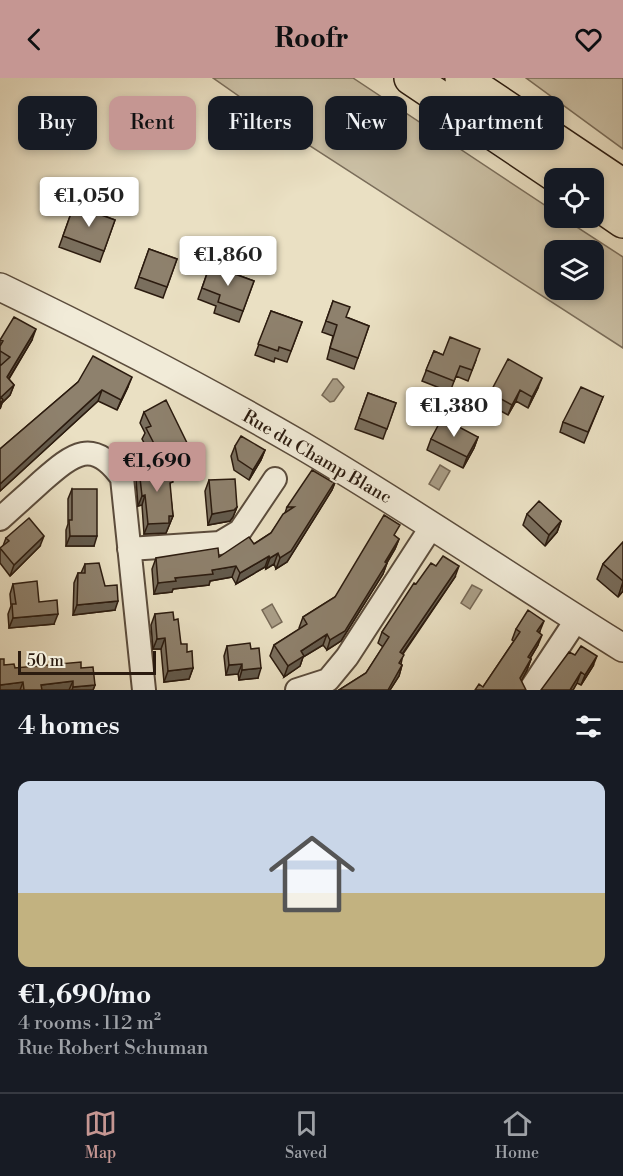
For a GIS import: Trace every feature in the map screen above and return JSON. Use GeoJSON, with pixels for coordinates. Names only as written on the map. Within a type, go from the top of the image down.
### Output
{"type":"FeatureCollection","features":[{"type":"Feature","properties":{"kind":"highway"},"geometry":{"type":"LineString","coordinates":[[411,78],[569,167],[623,186]]}},
{"type":"Feature","properties":{"kind":"highway"},"geometry":{"type":"LineString","coordinates":[[462,78],[569,167]]}},
{"type":"Feature","properties":{"kind":"highway"},"geometry":{"type":"LineString","coordinates":[[502,78],[560,124],[569,167]]}},
{"type":"Feature","properties":{"kind":"highway"},"geometry":{"type":"LineString","coordinates":[[604,208],[623,221]]}},
{"type":"Feature","properties":{"kind":"street","name":"Rue du Champ Blanc"},"geometry":{"type":"LineString","coordinates":[[0,287],[121,345],[301,446],[432,526],[623,648]]}},
{"type":"Feature","properties":{"kind":"street"},"geometry":{"type":"LineString","coordinates":[[0,519],[69,457],[90,453],[110,462],[122,478],[144,690]]}},
{"type":"Feature","properties":{"kind":"street"},"geometry":{"type":"LineString","coordinates":[[129,549],[220,543],[240,531],[275,479]]}},
{"type":"Feature","properties":{"kind":"street"},"geometry":{"type":"LineString","coordinates":[[297,690],[328,680],[347,657],[432,526]]}},
{"type":"Feature","properties":{"kind":"street"},"geometry":{"type":"LineString","coordinates":[[530,690],[577,619]]}},
{"type":"Feature","properties":{"kind":"shaded area"},"geometry":{"type":"Polygon","coordinates":[[[213,78],[353,78],[380,96],[325,96],[325,150],[407,150],[407,114],[419,122],[419,150],[462,150],[544,205],[544,228],[578,228],[597,240],[544,240],[544,297],[313,148],[313,96],[239,96],[213,78]]]}},
{"type":"Feature","properties":{"kind":"shaded area"},"geometry":{"type":"Polygon","coordinates":[[[526,78],[623,78],[623,149],[564,106],[564,96],[551,96],[526,78]]]}},
{"type":"Feature","properties":{"kind":"shaded area"},"geometry":{"type":"Polygon","coordinates":[[[604,245],[623,257],[623,348],[549,300],[604,300],[604,245]]]}},
{"type":"Feature","properties":{"kind":"shaded area"},"geometry":{"type":"Polygon","coordinates":[[[333,379],[337,379],[344,387],[334,401],[330,402],[322,395],[333,379]]]}},
{"type":"Feature","properties":{"kind":"shaded area"},"geometry":{"type":"Polygon","coordinates":[[[440,465],[450,471],[439,490],[429,484],[440,465]]]}},
{"type":"Feature","properties":{"kind":"shaded area"},"geometry":{"type":"Polygon","coordinates":[[[472,585],[482,590],[470,609],[461,603],[472,585]]]}},
{"type":"Feature","properties":{"kind":"shaded area"},"geometry":{"type":"Polygon","coordinates":[[[272,604],[282,622],[272,628],[262,610],[272,604]]]}},
{"type":"Feature","properties":{"kind":"building"},"geometry":{"type":"Polygon","coordinates":[[[74,205],[115,220],[104,251],[63,236],[74,205]]]}},
{"type":"Feature","properties":{"kind":"building"},"geometry":{"type":"Polygon","coordinates":[[[149,249],[177,259],[167,287],[139,277],[149,249]]]}},
{"type":"Feature","properties":{"kind":"building"},"geometry":{"type":"Polygon","coordinates":[[[210,265],[254,281],[243,311],[218,302],[220,295],[202,288],[210,265]]]}},
{"type":"Feature","properties":{"kind":"building"},"geometry":{"type":"Polygon","coordinates":[[[333,301],[350,307],[346,317],[369,326],[358,358],[330,348],[337,325],[326,321],[333,301]]]}},
{"type":"Feature","properties":{"kind":"building"},"geometry":{"type":"Polygon","coordinates":[[[271,311],[302,322],[291,351],[279,347],[278,351],[258,344],[271,311]]]}},
{"type":"Feature","properties":{"kind":"building"},"geometry":{"type":"Polygon","coordinates":[[[14,317],[36,329],[7,377],[14,385],[1,397],[3,400],[0,403],[0,366],[10,357],[0,351],[3,341],[0,340],[14,317]]]}},
{"type":"Feature","properties":{"kind":"building"},"geometry":{"type":"Polygon","coordinates":[[[450,337],[480,349],[472,370],[460,366],[454,381],[426,370],[434,351],[443,355],[450,337]]]}},
{"type":"Feature","properties":{"kind":"building"},"geometry":{"type":"Polygon","coordinates":[[[93,356],[132,377],[121,400],[102,390],[0,484],[0,449],[78,382],[93,356]]]}},
{"type":"Feature","properties":{"kind":"building"},"geometry":{"type":"Polygon","coordinates":[[[508,359],[542,378],[532,397],[520,390],[512,405],[490,393],[508,359]]]}},
{"type":"Feature","properties":{"kind":"building"},"geometry":{"type":"Polygon","coordinates":[[[581,387],[603,397],[588,432],[563,422],[581,387]]]}},
{"type":"Feature","properties":{"kind":"building"},"geometry":{"type":"Polygon","coordinates":[[[368,393],[396,403],[387,429],[359,418],[368,393]]]}},
{"type":"Feature","properties":{"kind":"building"},"geometry":{"type":"Polygon","coordinates":[[[166,400],[189,447],[163,461],[146,428],[151,426],[144,412],[166,400]]]}},
{"type":"Feature","properties":{"kind":"building"},"geometry":{"type":"Polygon","coordinates":[[[442,418],[478,437],[467,457],[431,439],[442,418]]]}},
{"type":"Feature","properties":{"kind":"building"},"geometry":{"type":"Polygon","coordinates":[[[241,436],[265,450],[253,470],[238,460],[235,446],[241,436]]]}},
{"type":"Feature","properties":{"kind":"building"},"geometry":{"type":"Polygon","coordinates":[[[171,466],[173,516],[169,516],[169,523],[148,524],[139,469],[171,466]]]}},
{"type":"Feature","properties":{"kind":"building"},"geometry":{"type":"Polygon","coordinates":[[[312,470],[332,482],[336,480],[291,551],[280,558],[278,553],[270,558],[269,556],[240,573],[236,566],[212,570],[213,574],[175,578],[176,581],[158,583],[156,558],[218,548],[219,557],[249,537],[254,544],[271,533],[283,514],[294,507],[287,507],[312,470]]]}},
{"type":"Feature","properties":{"kind":"building"},"geometry":{"type":"Polygon","coordinates":[[[235,479],[237,507],[234,510],[212,514],[209,480],[235,479]]]}},
{"type":"Feature","properties":{"kind":"building"},"geometry":{"type":"Polygon","coordinates":[[[72,489],[97,489],[97,536],[70,536],[72,489]]]}},
{"type":"Feature","properties":{"kind":"building"},"geometry":{"type":"Polygon","coordinates":[[[539,501],[561,521],[549,535],[527,514],[539,501]]]}},
{"type":"Feature","properties":{"kind":"building"},"geometry":{"type":"Polygon","coordinates":[[[384,515],[400,525],[394,535],[399,539],[345,631],[330,640],[327,634],[301,651],[304,656],[288,666],[274,645],[307,624],[303,617],[335,597],[384,515]]]}},
{"type":"Feature","properties":{"kind":"building"},"geometry":{"type":"Polygon","coordinates":[[[29,518],[44,536],[14,565],[0,548],[9,541],[6,538],[29,518]]]}},
{"type":"Feature","properties":{"kind":"building"},"geometry":{"type":"Polygon","coordinates":[[[623,542],[623,581],[603,564],[623,542]]]}},
{"type":"Feature","properties":{"kind":"building"},"geometry":{"type":"Polygon","coordinates":[[[443,556],[459,566],[400,652],[404,655],[399,663],[402,665],[388,690],[339,690],[366,673],[389,637],[382,632],[414,583],[416,584],[431,563],[436,566],[443,556]]]}},
{"type":"Feature","properties":{"kind":"building"},"geometry":{"type":"Polygon","coordinates":[[[99,563],[105,586],[117,585],[118,601],[77,605],[78,573],[85,573],[85,564],[99,563]]]}},
{"type":"Feature","properties":{"kind":"building"},"geometry":{"type":"Polygon","coordinates":[[[37,581],[39,602],[57,600],[58,614],[13,618],[12,604],[16,604],[13,584],[37,581]]]}},
{"type":"Feature","properties":{"kind":"building"},"geometry":{"type":"Polygon","coordinates":[[[528,610],[544,621],[537,631],[542,635],[528,657],[531,659],[520,678],[526,690],[475,690],[479,684],[483,687],[520,632],[516,629],[528,610]]]}},
{"type":"Feature","properties":{"kind":"building"},"geometry":{"type":"Polygon","coordinates":[[[173,612],[174,620],[178,619],[181,644],[187,644],[187,652],[192,651],[193,668],[168,671],[165,638],[157,639],[155,614],[173,612]]]}},
{"type":"Feature","properties":{"kind":"building"},"geometry":{"type":"Polygon","coordinates":[[[250,643],[251,649],[259,648],[261,668],[242,670],[242,664],[229,665],[227,646],[250,643]]]}},
{"type":"Feature","properties":{"kind":"building"},"geometry":{"type":"Polygon","coordinates":[[[581,646],[597,656],[585,675],[581,672],[570,690],[541,690],[569,652],[575,655],[581,646]]]}},
{"type":"Feature","properties":{"kind":"building"},"geometry":{"type":"Polygon","coordinates":[[[0,659],[4,659],[4,665],[14,664],[15,668],[81,662],[81,668],[93,667],[95,685],[73,687],[73,681],[41,685],[42,690],[24,690],[23,682],[0,685],[0,659]]]}}]}
